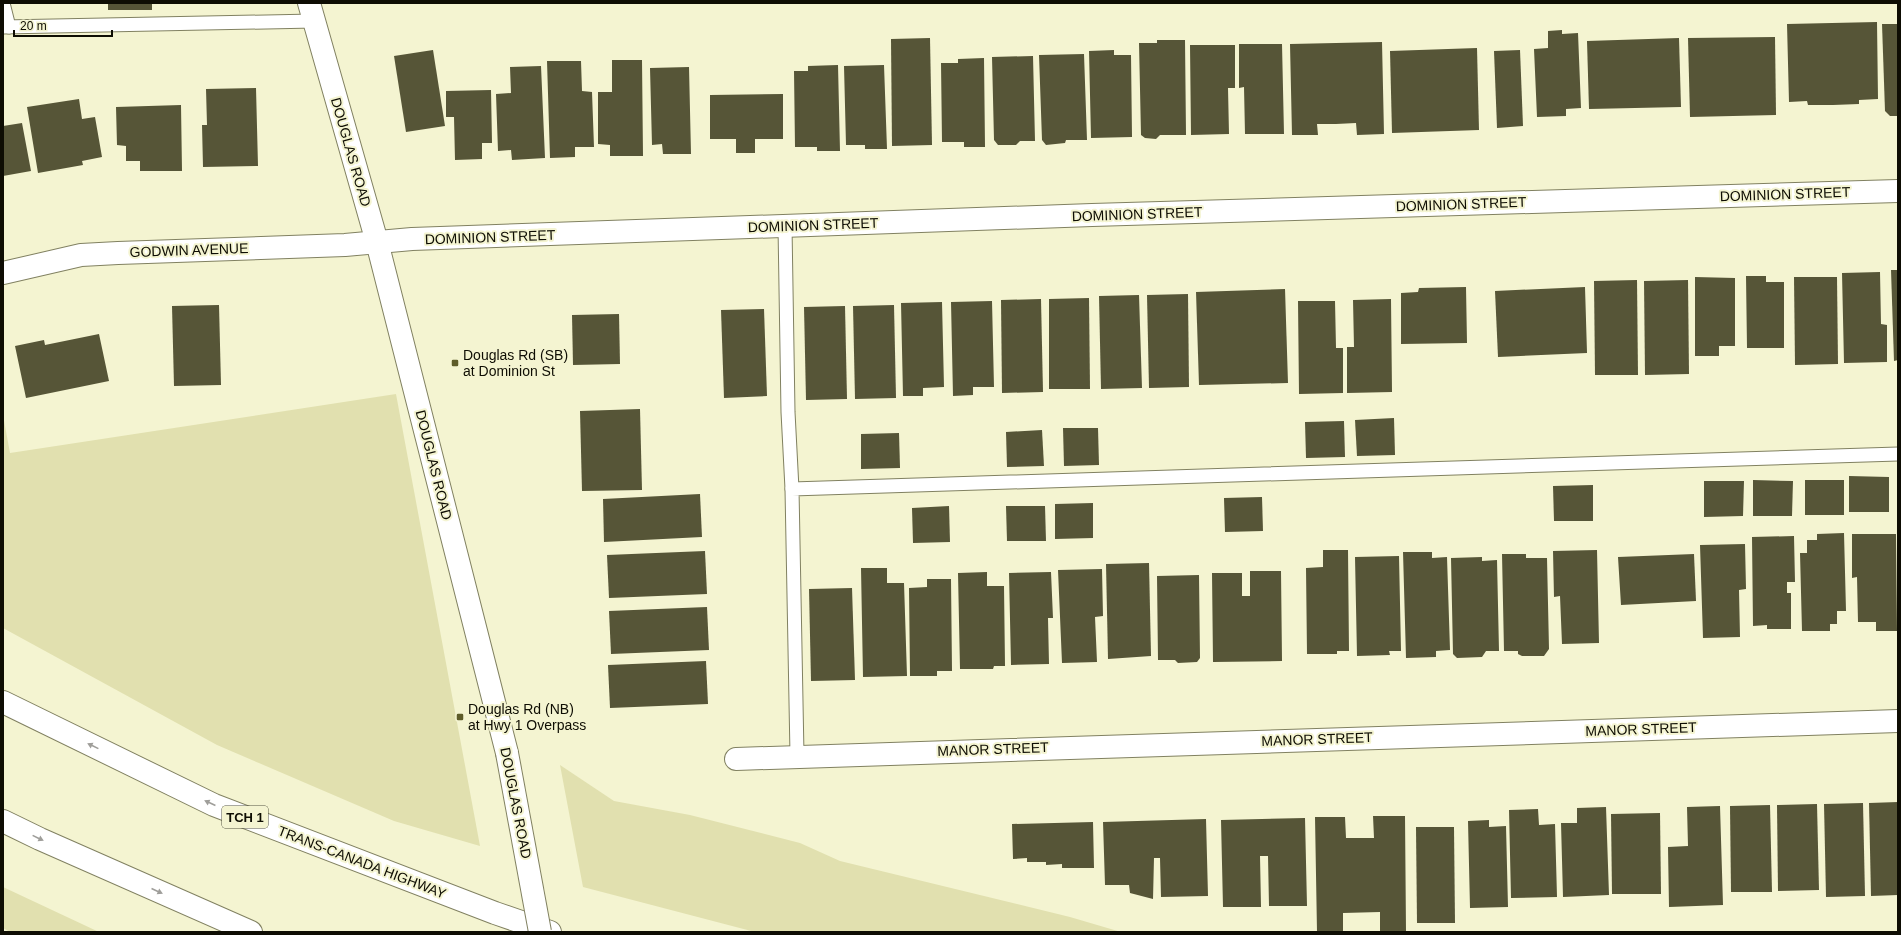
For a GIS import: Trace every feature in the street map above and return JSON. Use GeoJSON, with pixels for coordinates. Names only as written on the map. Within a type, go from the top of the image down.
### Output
{"type":"FeatureCollection","features":[{"type":"Feature","properties":{"kind":"main road","name":"DOUGLAS ROAD"},"geometry":{"type":"LineString","coordinates":[[311,12],[377,242],[507,753],[540,932]]}},
{"type":"Feature","properties":{"kind":"main road","name":"DOMINION STREET"},"geometry":{"type":"LineString","coordinates":[[377,242],[785,226],[1898,190]]}},
{"type":"Feature","properties":{"kind":"main road","name":"GODWIN AVENUE"},"geometry":{"type":"LineString","coordinates":[[3,272],[44,262],[96,254],[345,245],[377,242]]}},
{"type":"Feature","properties":{"kind":"main road","name":"TRANS-CANADA HIGHWAY"},"geometry":{"type":"LineString","coordinates":[[3,702],[214,805],[495,913],[550,932]]}},
{"type":"Feature","properties":{"kind":"main road","name":"MANOR STREET"},"geometry":{"type":"LineString","coordinates":[[736,759],[1898,721]]}},
{"type":"Feature","properties":{"kind":"main road"},"geometry":{"type":"LineString","coordinates":[[3,821],[40,839],[251,932]]}},
{"type":"Feature","properties":{"kind":"lane"},"geometry":{"type":"LineString","coordinates":[[3,3],[6,27],[311,12]]}},
{"type":"Feature","properties":{"kind":"lane"},"geometry":{"type":"LineString","coordinates":[[785,226],[788,412],[792,489],[797,756]]}},
{"type":"Feature","properties":{"kind":"lane"},"geometry":{"type":"LineString","coordinates":[[792,489],[1898,454]]}},
{"type":"Feature","properties":{"kind":"green space"},"geometry":{"type":"Polygon","coordinates":[[[396,394],[480,846],[394,821],[217,745],[3,628],[3,415],[10,453],[396,394]]]}},
{"type":"Feature","properties":{"kind":"green space"},"geometry":{"type":"Polygon","coordinates":[[[560,765],[614,801],[690,815],[800,843],[840,861],[1070,917],[1121,932],[755,932],[583,887],[560,765]]]}},
{"type":"Feature","properties":{"kind":"green space"},"geometry":{"type":"Polygon","coordinates":[[[3,887],[99,932],[10,932],[3,928],[3,887]]]}},
{"type":"Feature","properties":{"kind":"building"},"geometry":{"type":"Polygon","coordinates":[[[108,3],[152,3],[152,10],[108,10],[108,3]]]}},
{"type":"Feature","properties":{"kind":"building"},"geometry":{"type":"Polygon","coordinates":[[[1877,22],[1878,99],[1859,100],[1859,104],[1833,105],[1808,105],[1807,101],[1789,102],[1787,24],[1877,22]]]}},
{"type":"Feature","properties":{"kind":"building"},"geometry":{"type":"Polygon","coordinates":[[[1882,24],[1898,24],[1898,116],[1890,116],[1885,111],[1882,24]]]}},
{"type":"Feature","properties":{"kind":"building"},"geometry":{"type":"Polygon","coordinates":[[[1562,30],[1562,34],[1578,33],[1581,108],[1566,109],[1566,116],[1537,117],[1534,49],[1548,48],[1548,31],[1562,30]]]}},
{"type":"Feature","properties":{"kind":"building"},"geometry":{"type":"Polygon","coordinates":[[[1775,37],[1776,115],[1690,117],[1688,38],[1775,37]]]}},
{"type":"Feature","properties":{"kind":"building"},"geometry":{"type":"Polygon","coordinates":[[[930,38],[932,145],[892,146],[891,39],[930,38]]]}},
{"type":"Feature","properties":{"kind":"building"},"geometry":{"type":"Polygon","coordinates":[[[1679,38],[1681,107],[1589,109],[1587,41],[1679,38]]]}},
{"type":"Feature","properties":{"kind":"building"},"geometry":{"type":"Polygon","coordinates":[[[1157,40],[1185,40],[1186,135],[1160,135],[1156,139],[1145,138],[1141,135],[1139,43],[1157,43],[1157,40]]]}},
{"type":"Feature","properties":{"kind":"building"},"geometry":{"type":"Polygon","coordinates":[[[1382,42],[1384,134],[1357,135],[1356,123],[1317,124],[1318,135],[1292,135],[1290,44],[1382,42]]]}},
{"type":"Feature","properties":{"kind":"building"},"geometry":{"type":"Polygon","coordinates":[[[1239,44],[1282,44],[1284,134],[1245,134],[1244,87],[1239,88],[1239,44]]]}},
{"type":"Feature","properties":{"kind":"building"},"geometry":{"type":"Polygon","coordinates":[[[1190,45],[1235,45],[1235,88],[1228,88],[1229,134],[1191,135],[1190,45]]]}},
{"type":"Feature","properties":{"kind":"building"},"geometry":{"type":"Polygon","coordinates":[[[1477,48],[1479,130],[1392,133],[1390,51],[1477,48]]]}},
{"type":"Feature","properties":{"kind":"building"},"geometry":{"type":"Polygon","coordinates":[[[433,50],[445,126],[406,132],[394,56],[433,50]]]}},
{"type":"Feature","properties":{"kind":"building"},"geometry":{"type":"Polygon","coordinates":[[[1114,50],[1114,55],[1131,55],[1132,137],[1091,138],[1089,51],[1114,50]]]}},
{"type":"Feature","properties":{"kind":"building"},"geometry":{"type":"Polygon","coordinates":[[[1520,50],[1523,126],[1497,128],[1494,51],[1520,50]]]}},
{"type":"Feature","properties":{"kind":"building"},"geometry":{"type":"Polygon","coordinates":[[[1084,54],[1087,140],[1066,140],[1065,143],[1046,145],[1042,140],[1039,55],[1084,54]]]}},
{"type":"Feature","properties":{"kind":"building"},"geometry":{"type":"Polygon","coordinates":[[[1033,56],[1035,141],[1020,141],[1016,145],[998,145],[994,140],[992,57],[1033,56]]]}},
{"type":"Feature","properties":{"kind":"building"},"geometry":{"type":"Polygon","coordinates":[[[984,58],[985,147],[964,147],[964,142],[942,142],[941,63],[958,63],[958,59],[984,58]]]}},
{"type":"Feature","properties":{"kind":"building"},"geometry":{"type":"Polygon","coordinates":[[[612,60],[642,60],[643,156],[610,156],[610,145],[598,144],[598,92],[612,92],[612,60]]]}},
{"type":"Feature","properties":{"kind":"building"},"geometry":{"type":"Polygon","coordinates":[[[547,61],[581,61],[582,91],[592,92],[594,147],[575,147],[575,157],[550,158],[547,61]]]}},
{"type":"Feature","properties":{"kind":"building"},"geometry":{"type":"Polygon","coordinates":[[[838,65],[840,151],[817,151],[817,147],[795,147],[794,71],[808,71],[808,66],[838,65]]]}},
{"type":"Feature","properties":{"kind":"building"},"geometry":{"type":"Polygon","coordinates":[[[884,65],[887,149],[865,149],[865,145],[846,145],[844,66],[884,65]]]}},
{"type":"Feature","properties":{"kind":"building"},"geometry":{"type":"Polygon","coordinates":[[[541,66],[545,158],[512,160],[511,150],[498,151],[496,94],[511,93],[510,67],[541,66]]]}},
{"type":"Feature","properties":{"kind":"building"},"geometry":{"type":"Polygon","coordinates":[[[689,67],[691,154],[663,154],[662,144],[652,145],[650,68],[689,67]]]}},
{"type":"Feature","properties":{"kind":"building"},"geometry":{"type":"Polygon","coordinates":[[[256,88],[258,166],[203,167],[202,125],[207,125],[206,89],[256,88]]]}},
{"type":"Feature","properties":{"kind":"building"},"geometry":{"type":"Polygon","coordinates":[[[491,90],[492,143],[482,143],[482,159],[455,160],[454,117],[446,117],[446,91],[491,90]]]}},
{"type":"Feature","properties":{"kind":"building"},"geometry":{"type":"Polygon","coordinates":[[[783,94],[783,139],[755,139],[755,153],[736,153],[736,139],[710,139],[710,95],[783,94]]]}},
{"type":"Feature","properties":{"kind":"building"},"geometry":{"type":"Polygon","coordinates":[[[79,99],[82,119],[95,117],[102,157],[82,161],[83,165],[38,173],[27,107],[79,99]]]}},
{"type":"Feature","properties":{"kind":"building"},"geometry":{"type":"Polygon","coordinates":[[[181,105],[182,171],[140,171],[140,161],[126,161],[126,146],[117,145],[116,107],[181,105]]]}},
{"type":"Feature","properties":{"kind":"building"},"geometry":{"type":"Polygon","coordinates":[[[22,123],[31,171],[3,176],[3,126],[22,123]]]}},
{"type":"Feature","properties":{"kind":"building"},"geometry":{"type":"Polygon","coordinates":[[[1891,270],[1898,270],[1898,360],[1894,361],[1891,270]]]}},
{"type":"Feature","properties":{"kind":"building"},"geometry":{"type":"Polygon","coordinates":[[[1880,272],[1881,324],[1887,325],[1887,362],[1844,363],[1842,273],[1880,272]]]}},
{"type":"Feature","properties":{"kind":"building"},"geometry":{"type":"Polygon","coordinates":[[[1746,276],[1766,276],[1766,282],[1784,282],[1784,348],[1747,348],[1746,276]]]}},
{"type":"Feature","properties":{"kind":"building"},"geometry":{"type":"Polygon","coordinates":[[[1695,277],[1735,278],[1735,346],[1719,346],[1719,356],[1695,356],[1695,277]]]}},
{"type":"Feature","properties":{"kind":"building"},"geometry":{"type":"Polygon","coordinates":[[[1794,277],[1837,277],[1838,364],[1795,365],[1794,277]]]}},
{"type":"Feature","properties":{"kind":"building"},"geometry":{"type":"Polygon","coordinates":[[[1637,280],[1638,375],[1595,375],[1594,281],[1637,280]]]}},
{"type":"Feature","properties":{"kind":"building"},"geometry":{"type":"Polygon","coordinates":[[[1688,280],[1689,374],[1645,375],[1644,281],[1688,280]]]}},
{"type":"Feature","properties":{"kind":"building"},"geometry":{"type":"Polygon","coordinates":[[[1466,287],[1467,343],[1401,344],[1401,293],[1418,292],[1419,288],[1466,287]]]}},
{"type":"Feature","properties":{"kind":"building"},"geometry":{"type":"Polygon","coordinates":[[[1585,287],[1587,353],[1498,357],[1495,291],[1585,287]]]}},
{"type":"Feature","properties":{"kind":"building"},"geometry":{"type":"Polygon","coordinates":[[[1285,289],[1288,383],[1199,385],[1196,292],[1285,289]]]}},
{"type":"Feature","properties":{"kind":"building"},"geometry":{"type":"Polygon","coordinates":[[[1188,294],[1189,387],[1149,388],[1147,295],[1188,294]]]}},
{"type":"Feature","properties":{"kind":"building"},"geometry":{"type":"Polygon","coordinates":[[[1139,295],[1142,388],[1101,389],[1099,296],[1139,295]]]}},
{"type":"Feature","properties":{"kind":"building"},"geometry":{"type":"Polygon","coordinates":[[[1089,298],[1090,389],[1049,389],[1049,299],[1089,298]]]}},
{"type":"Feature","properties":{"kind":"building"},"geometry":{"type":"Polygon","coordinates":[[[1041,299],[1043,392],[1002,393],[1001,300],[1041,299]]]}},
{"type":"Feature","properties":{"kind":"building"},"geometry":{"type":"Polygon","coordinates":[[[1391,299],[1392,392],[1347,393],[1347,347],[1354,347],[1353,300],[1391,299]]]}},
{"type":"Feature","properties":{"kind":"building"},"geometry":{"type":"Polygon","coordinates":[[[992,301],[994,387],[973,387],[973,395],[953,396],[951,302],[992,301]]]}},
{"type":"Feature","properties":{"kind":"building"},"geometry":{"type":"Polygon","coordinates":[[[1298,301],[1335,301],[1336,348],[1343,348],[1343,393],[1299,394],[1298,301]]]}},
{"type":"Feature","properties":{"kind":"building"},"geometry":{"type":"Polygon","coordinates":[[[942,302],[944,387],[923,388],[923,396],[903,396],[901,303],[942,302]]]}},
{"type":"Feature","properties":{"kind":"building"},"geometry":{"type":"Polygon","coordinates":[[[219,305],[221,385],[174,386],[172,306],[219,305]]]}},
{"type":"Feature","properties":{"kind":"building"},"geometry":{"type":"Polygon","coordinates":[[[894,305],[896,398],[855,399],[853,306],[894,305]]]}},
{"type":"Feature","properties":{"kind":"building"},"geometry":{"type":"Polygon","coordinates":[[[845,306],[847,399],[806,400],[804,307],[845,306]]]}},
{"type":"Feature","properties":{"kind":"building"},"geometry":{"type":"Polygon","coordinates":[[[764,309],[767,396],[724,398],[721,310],[764,309]]]}},
{"type":"Feature","properties":{"kind":"building"},"geometry":{"type":"Polygon","coordinates":[[[619,314],[620,364],[573,365],[572,315],[619,314]]]}},
{"type":"Feature","properties":{"kind":"building"},"geometry":{"type":"Polygon","coordinates":[[[99,334],[109,381],[26,398],[15,346],[44,340],[45,345],[99,334]]]}},
{"type":"Feature","properties":{"kind":"building"},"geometry":{"type":"Polygon","coordinates":[[[640,409],[642,490],[582,491],[580,411],[640,409]]]}},
{"type":"Feature","properties":{"kind":"building"},"geometry":{"type":"Polygon","coordinates":[[[1394,418],[1395,455],[1357,456],[1355,420],[1394,418]]]}},
{"type":"Feature","properties":{"kind":"building"},"geometry":{"type":"Polygon","coordinates":[[[1344,421],[1345,457],[1306,458],[1305,422],[1344,421]]]}},
{"type":"Feature","properties":{"kind":"building"},"geometry":{"type":"Polygon","coordinates":[[[1063,428],[1098,428],[1099,465],[1064,466],[1063,428]]]}},
{"type":"Feature","properties":{"kind":"building"},"geometry":{"type":"Polygon","coordinates":[[[1042,430],[1044,466],[1007,467],[1006,432],[1042,430]]]}},
{"type":"Feature","properties":{"kind":"building"},"geometry":{"type":"Polygon","coordinates":[[[899,433],[900,468],[861,469],[861,434],[899,433]]]}},
{"type":"Feature","properties":{"kind":"building"},"geometry":{"type":"Polygon","coordinates":[[[1849,476],[1889,477],[1889,512],[1849,512],[1849,476]]]}},
{"type":"Feature","properties":{"kind":"building"},"geometry":{"type":"Polygon","coordinates":[[[1753,480],[1793,481],[1792,516],[1753,516],[1753,480]]]}},
{"type":"Feature","properties":{"kind":"building"},"geometry":{"type":"Polygon","coordinates":[[[1805,480],[1844,480],[1844,515],[1805,515],[1805,480]]]}},
{"type":"Feature","properties":{"kind":"building"},"geometry":{"type":"Polygon","coordinates":[[[1704,481],[1744,481],[1743,516],[1704,517],[1704,481]]]}},
{"type":"Feature","properties":{"kind":"building"},"geometry":{"type":"Polygon","coordinates":[[[1593,485],[1593,521],[1554,521],[1553,486],[1593,485]]]}},
{"type":"Feature","properties":{"kind":"building"},"geometry":{"type":"Polygon","coordinates":[[[700,494],[702,537],[604,542],[603,499],[700,494]]]}},
{"type":"Feature","properties":{"kind":"building"},"geometry":{"type":"Polygon","coordinates":[[[1262,497],[1263,531],[1225,532],[1224,498],[1262,497]]]}},
{"type":"Feature","properties":{"kind":"building"},"geometry":{"type":"Polygon","coordinates":[[[1093,503],[1093,538],[1055,539],[1055,504],[1093,503]]]}},
{"type":"Feature","properties":{"kind":"building"},"geometry":{"type":"Polygon","coordinates":[[[949,506],[950,542],[913,543],[912,508],[949,506]]]}},
{"type":"Feature","properties":{"kind":"building"},"geometry":{"type":"Polygon","coordinates":[[[1006,506],[1045,506],[1046,541],[1007,541],[1006,506]]]}},
{"type":"Feature","properties":{"kind":"building"},"geometry":{"type":"Polygon","coordinates":[[[1844,533],[1846,611],[1837,611],[1837,624],[1830,624],[1830,631],[1802,631],[1800,553],[1807,553],[1807,540],[1817,540],[1817,534],[1844,533]]]}},
{"type":"Feature","properties":{"kind":"building"},"geometry":{"type":"Polygon","coordinates":[[[1852,534],[1896,534],[1897,631],[1876,631],[1876,622],[1858,622],[1857,577],[1852,578],[1852,534]]]}},
{"type":"Feature","properties":{"kind":"building"},"geometry":{"type":"Polygon","coordinates":[[[1794,536],[1795,582],[1787,582],[1787,593],[1791,593],[1791,629],[1767,629],[1767,625],[1753,626],[1752,537],[1794,536]]]}},
{"type":"Feature","properties":{"kind":"building"},"geometry":{"type":"Polygon","coordinates":[[[1745,544],[1746,589],[1739,590],[1740,637],[1703,638],[1700,545],[1745,544]]]}},
{"type":"Feature","properties":{"kind":"building"},"geometry":{"type":"Polygon","coordinates":[[[1323,550],[1348,550],[1349,651],[1337,651],[1337,654],[1307,654],[1306,568],[1323,567],[1323,550]]]}},
{"type":"Feature","properties":{"kind":"building"},"geometry":{"type":"Polygon","coordinates":[[[1597,550],[1599,643],[1562,644],[1560,596],[1554,597],[1553,551],[1597,550]]]}},
{"type":"Feature","properties":{"kind":"building"},"geometry":{"type":"Polygon","coordinates":[[[705,551],[707,594],[609,598],[607,555],[705,551]]]}},
{"type":"Feature","properties":{"kind":"building"},"geometry":{"type":"Polygon","coordinates":[[[1403,552],[1432,552],[1432,558],[1447,557],[1450,650],[1436,651],[1436,657],[1406,658],[1403,552]]]}},
{"type":"Feature","properties":{"kind":"building"},"geometry":{"type":"Polygon","coordinates":[[[1502,554],[1526,554],[1526,558],[1547,558],[1549,649],[1544,656],[1522,656],[1518,654],[1518,651],[1504,651],[1502,554]]]}},
{"type":"Feature","properties":{"kind":"building"},"geometry":{"type":"Polygon","coordinates":[[[1694,554],[1696,601],[1621,605],[1618,557],[1694,554]]]}},
{"type":"Feature","properties":{"kind":"building"},"geometry":{"type":"Polygon","coordinates":[[[1399,556],[1401,651],[1389,651],[1390,655],[1357,656],[1355,557],[1399,556]]]}},
{"type":"Feature","properties":{"kind":"building"},"geometry":{"type":"Polygon","coordinates":[[[1482,557],[1482,561],[1497,560],[1499,651],[1486,651],[1482,657],[1457,658],[1453,654],[1451,558],[1482,557]]]}},
{"type":"Feature","properties":{"kind":"building"},"geometry":{"type":"Polygon","coordinates":[[[1149,563],[1151,656],[1108,659],[1106,564],[1149,563]]]}},
{"type":"Feature","properties":{"kind":"building"},"geometry":{"type":"Polygon","coordinates":[[[861,568],[887,568],[887,583],[904,583],[907,676],[863,677],[861,568]]]}},
{"type":"Feature","properties":{"kind":"building"},"geometry":{"type":"Polygon","coordinates":[[[1102,569],[1103,616],[1095,617],[1097,662],[1062,663],[1058,570],[1102,569]]]}},
{"type":"Feature","properties":{"kind":"building"},"geometry":{"type":"Polygon","coordinates":[[[1250,571],[1281,571],[1282,661],[1213,662],[1212,573],[1242,573],[1242,596],[1250,596],[1250,571]]]}},
{"type":"Feature","properties":{"kind":"building"},"geometry":{"type":"Polygon","coordinates":[[[987,572],[987,586],[1004,586],[1005,666],[994,666],[993,669],[960,669],[958,573],[987,572]]]}},
{"type":"Feature","properties":{"kind":"building"},"geometry":{"type":"Polygon","coordinates":[[[1051,572],[1053,618],[1048,618],[1049,664],[1011,665],[1009,573],[1051,572]]]}},
{"type":"Feature","properties":{"kind":"building"},"geometry":{"type":"Polygon","coordinates":[[[1199,575],[1200,658],[1197,662],[1178,663],[1175,660],[1158,660],[1157,576],[1199,575]]]}},
{"type":"Feature","properties":{"kind":"building"},"geometry":{"type":"Polygon","coordinates":[[[927,579],[951,579],[952,671],[937,671],[937,676],[910,676],[909,588],[927,587],[927,579]]]}},
{"type":"Feature","properties":{"kind":"building"},"geometry":{"type":"Polygon","coordinates":[[[852,588],[855,680],[811,681],[809,589],[852,588]]]}},
{"type":"Feature","properties":{"kind":"building"},"geometry":{"type":"Polygon","coordinates":[[[707,607],[709,650],[611,654],[609,611],[707,607]]]}},
{"type":"Feature","properties":{"kind":"building"},"geometry":{"type":"Polygon","coordinates":[[[706,661],[708,704],[610,708],[608,665],[706,661]]]}},
{"type":"Feature","properties":{"kind":"building"},"geometry":{"type":"Polygon","coordinates":[[[1898,802],[1898,895],[1871,896],[1869,803],[1898,802]]]}},
{"type":"Feature","properties":{"kind":"building"},"geometry":{"type":"Polygon","coordinates":[[[1863,803],[1865,896],[1826,897],[1824,804],[1863,803]]]}},
{"type":"Feature","properties":{"kind":"building"},"geometry":{"type":"Polygon","coordinates":[[[1817,804],[1819,890],[1778,891],[1777,805],[1817,804]]]}},
{"type":"Feature","properties":{"kind":"building"},"geometry":{"type":"Polygon","coordinates":[[[1770,805],[1772,892],[1731,892],[1730,806],[1770,805]]]}},
{"type":"Feature","properties":{"kind":"building"},"geometry":{"type":"Polygon","coordinates":[[[1720,806],[1723,905],[1669,907],[1668,847],[1688,846],[1687,807],[1720,806]]]}},
{"type":"Feature","properties":{"kind":"building"},"geometry":{"type":"Polygon","coordinates":[[[1606,807],[1609,895],[1563,897],[1561,823],[1577,823],[1577,808],[1606,807]]]}},
{"type":"Feature","properties":{"kind":"building"},"geometry":{"type":"Polygon","coordinates":[[[1538,809],[1539,825],[1555,824],[1557,897],[1511,898],[1509,810],[1538,809]]]}},
{"type":"Feature","properties":{"kind":"building"},"geometry":{"type":"Polygon","coordinates":[[[1660,813],[1661,894],[1612,894],[1611,814],[1660,813]]]}},
{"type":"Feature","properties":{"kind":"building"},"geometry":{"type":"Polygon","coordinates":[[[1373,816],[1405,816],[1406,932],[1380,932],[1380,912],[1343,913],[1343,932],[1317,932],[1315,817],[1345,817],[1346,838],[1374,838],[1373,816]]]}},
{"type":"Feature","properties":{"kind":"building"},"geometry":{"type":"Polygon","coordinates":[[[1305,818],[1307,906],[1269,906],[1268,856],[1260,856],[1261,907],[1223,907],[1221,820],[1305,818]]]}},
{"type":"Feature","properties":{"kind":"building"},"geometry":{"type":"Polygon","coordinates":[[[1206,819],[1208,896],[1161,897],[1160,858],[1154,858],[1153,899],[1130,893],[1129,885],[1105,885],[1103,822],[1206,819]]]}},
{"type":"Feature","properties":{"kind":"building"},"geometry":{"type":"Polygon","coordinates":[[[1489,820],[1489,827],[1506,826],[1508,907],[1470,908],[1468,821],[1489,820]]]}},
{"type":"Feature","properties":{"kind":"building"},"geometry":{"type":"Polygon","coordinates":[[[1093,822],[1094,868],[1062,868],[1062,864],[1046,865],[1046,862],[1027,862],[1027,858],[1013,859],[1012,824],[1093,822]]]}},
{"type":"Feature","properties":{"kind":"building"},"geometry":{"type":"Polygon","coordinates":[[[1416,827],[1454,827],[1455,923],[1417,923],[1416,827]]]}},
{"type":"Feature","properties":{"kind":"place","name":"Douglas Rd (SB) at Dominion St"},"geometry":{"type":"Point","coordinates":[455,363]}},
{"type":"Feature","properties":{"kind":"place","name":"Douglas Rd (NB) at Hwy 1 Overpass"},"geometry":{"type":"Point","coordinates":[460,717]}}]}
